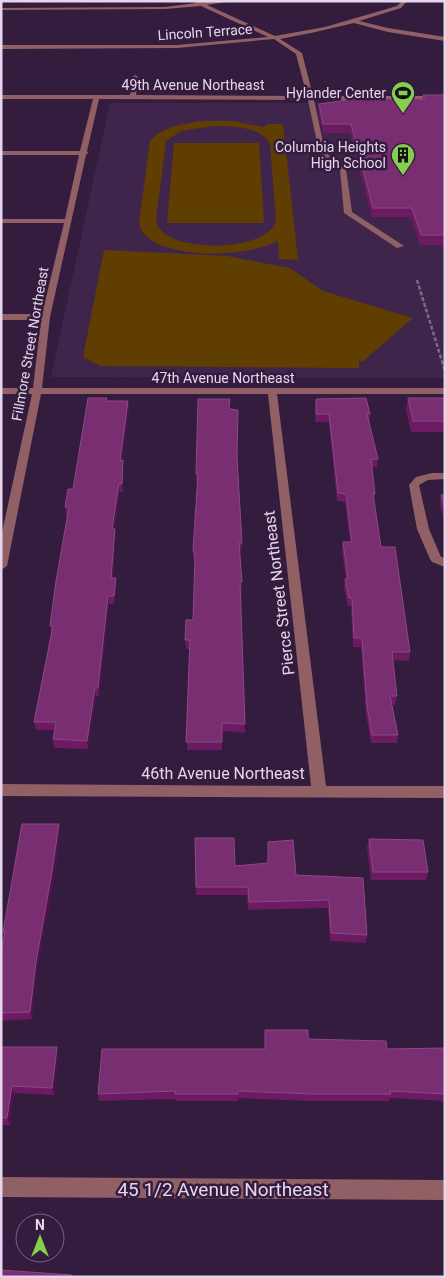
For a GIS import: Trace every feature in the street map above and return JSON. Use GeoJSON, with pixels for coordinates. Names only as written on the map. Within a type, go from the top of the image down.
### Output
{"type":"FeatureCollection","features":[{"type":"Feature","properties":{"kind":"street"},"geometry":{"type":"LineString","coordinates":[[195,1],[275,38],[299,53],[315,113],[321,147],[328,160],[343,169],[348,213],[400,246]]}},
{"type":"Feature","properties":{"kind":"street"},"geometry":{"type":"LineString","coordinates":[[1,9],[165,8],[230,1]]}},
{"type":"Feature","properties":{"kind":"street","name":"Lincoln Terrace"},"geometry":{"type":"LineString","coordinates":[[1,48],[134,48],[199,45],[275,38],[354,20],[399,7],[405,1]]}},
{"type":"Feature","properties":{"kind":"street"},"geometry":{"type":"LineString","coordinates":[[354,20],[388,30],[445,39]]}},
{"type":"Feature","properties":{"kind":"street"},"geometry":{"type":"LineString","coordinates":[[133,98],[135,77]]}},
{"type":"Feature","properties":{"kind":"street","name":"49th Avenue Northeast"},"geometry":{"type":"LineString","coordinates":[[1,97],[445,98]]}},
{"type":"Feature","properties":{"kind":"street","name":"Fillmore Street Northeast"},"geometry":{"type":"LineString","coordinates":[[1,566],[37,391],[46,317],[85,153],[96,98]]}},
{"type":"Feature","properties":{"kind":"street"},"geometry":{"type":"LineString","coordinates":[[1,153],[85,153]]}},
{"type":"Feature","properties":{"kind":"street"},"geometry":{"type":"LineString","coordinates":[[1,221],[69,221]]}},
{"type":"Feature","properties":{"kind":"street"},"geometry":{"type":"LineString","coordinates":[[1,317],[46,317]]}},
{"type":"Feature","properties":{"kind":"street","name":"47th Avenue Northeast"},"geometry":{"type":"LineString","coordinates":[[1,391],[445,392]]}},
{"type":"Feature","properties":{"kind":"street","name":"Pierce Street Northeast"},"geometry":{"type":"LineString","coordinates":[[272,392],[319,791]]}},
{"type":"Feature","properties":{"kind":"street"},"geometry":{"type":"LineString","coordinates":[[445,476],[428,476],[418,479],[414,485],[423,529],[436,559],[445,563]]}},
{"type":"Feature","properties":{"kind":"street","name":"46th Avenue Northeast"},"geometry":{"type":"LineString","coordinates":[[1,790],[445,792]]}},
{"type":"Feature","properties":{"kind":"street","name":"45 1/2 Avenue Northeast"},"geometry":{"type":"LineString","coordinates":[[1,1187],[445,1190]]}},
{"type":"Feature","properties":{"kind":"path"},"geometry":{"type":"LineString","coordinates":[[417,280],[445,371]]}},
{"type":"Feature","properties":{"kind":"shaded area"},"geometry":{"type":"Polygon","coordinates":[[[110,103],[445,103],[445,378],[51,377],[110,103]]]}},
{"type":"Feature","properties":{"kind":"shaded area"},"geometry":{"type":"Polygon","coordinates":[[[202,121],[232,121],[263,127],[268,124],[283,124],[298,260],[279,259],[278,241],[258,248],[212,254],[181,251],[166,247],[153,241],[144,233],[139,223],[150,141],[167,129],[202,121]],[[213,126],[181,131],[166,141],[156,219],[161,230],[174,239],[192,244],[234,244],[254,240],[268,232],[276,221],[270,144],[266,138],[253,130],[213,126]]]}},
{"type":"Feature","properties":{"kind":"shaded area"},"geometry":{"type":"Polygon","coordinates":[[[174,143],[259,143],[264,223],[167,223],[174,143]]]}},
{"type":"Feature","properties":{"kind":"shaded area"},"geometry":{"type":"Polygon","coordinates":[[[104,250],[227,256],[290,268],[323,291],[413,318],[362,362],[359,361],[359,368],[100,366],[83,357],[104,250]]]}},
{"type":"Feature","properties":{"kind":"building","name":"Columbia Heights High School"},"geometry":{"type":"Polygon","coordinates":[[[423,95],[445,95],[445,235],[421,235],[412,208],[373,208],[351,124],[323,124],[319,104],[354,99],[425,99],[423,95]]]}},
{"type":"Feature","properties":{"kind":"building"},"geometry":{"type":"Polygon","coordinates":[[[88,398],[107,398],[106,401],[128,401],[120,461],[123,460],[122,484],[119,484],[112,529],[115,529],[111,578],[116,578],[114,596],[108,596],[98,688],[95,688],[87,741],[53,739],[56,722],[34,722],[53,626],[50,626],[69,507],[65,507],[68,489],[73,489],[88,398]]]}},
{"type":"Feature","properties":{"kind":"building"},"geometry":{"type":"Polygon","coordinates":[[[366,398],[370,414],[367,414],[378,459],[371,459],[375,494],[373,494],[381,547],[395,547],[410,652],[392,652],[397,696],[390,696],[398,735],[372,735],[367,706],[362,638],[354,638],[352,598],[349,598],[345,579],[348,579],[343,542],[352,542],[346,494],[338,493],[329,414],[316,414],[316,399],[366,398]]]}},
{"type":"Feature","properties":{"kind":"building"},"geometry":{"type":"Polygon","coordinates":[[[408,398],[445,398],[445,421],[413,421],[408,398]]]}},
{"type":"Feature","properties":{"kind":"building"},"geometry":{"type":"Polygon","coordinates":[[[198,399],[230,399],[229,409],[238,410],[237,457],[242,543],[239,543],[242,582],[240,582],[245,724],[222,723],[222,742],[186,742],[190,640],[185,640],[186,620],[193,620],[195,555],[193,550],[198,474],[196,474],[198,399]]]}},
{"type":"Feature","properties":{"kind":"building"},"geometry":{"type":"Polygon","coordinates":[[[441,495],[445,495],[445,511],[441,495]]]}},
{"type":"Feature","properties":{"kind":"building"},"geometry":{"type":"Polygon","coordinates":[[[22,824],[59,824],[36,962],[30,1012],[1,1013],[1,952],[5,932],[3,932],[22,824]]]}},
{"type":"Feature","properties":{"kind":"building"},"geometry":{"type":"Polygon","coordinates":[[[195,838],[234,838],[235,866],[268,863],[268,842],[293,840],[296,875],[363,878],[367,935],[331,933],[329,900],[249,902],[248,887],[196,887],[195,838]]]}},
{"type":"Feature","properties":{"kind":"building"},"geometry":{"type":"Polygon","coordinates":[[[369,839],[423,840],[428,872],[373,872],[369,839]]]}},
{"type":"Feature","properties":{"kind":"building"},"geometry":{"type":"Polygon","coordinates":[[[265,1030],[308,1030],[308,1039],[386,1041],[387,1049],[445,1048],[445,1094],[390,1091],[391,1094],[311,1094],[238,1091],[238,1094],[175,1094],[175,1091],[98,1094],[102,1049],[265,1049],[265,1030]]]}},
{"type":"Feature","properties":{"kind":"building"},"geometry":{"type":"Polygon","coordinates":[[[1,1047],[57,1047],[52,1088],[12,1086],[7,1118],[1,1118],[1,1047]]]}},
{"type":"Feature","properties":{"kind":"building"},"geometry":{"type":"Polygon","coordinates":[[[1,1270],[72,1275],[71,1277],[1,1277],[1,1270]]]}},
{"type":"Feature","properties":{"kind":"place","name":"Hylander Center"},"geometry":{"type":"Point","coordinates":[403,114]}},
{"type":"Feature","properties":{"kind":"place","name":"Columbia Heights High School"},"geometry":{"type":"Point","coordinates":[403,176]}}]}
